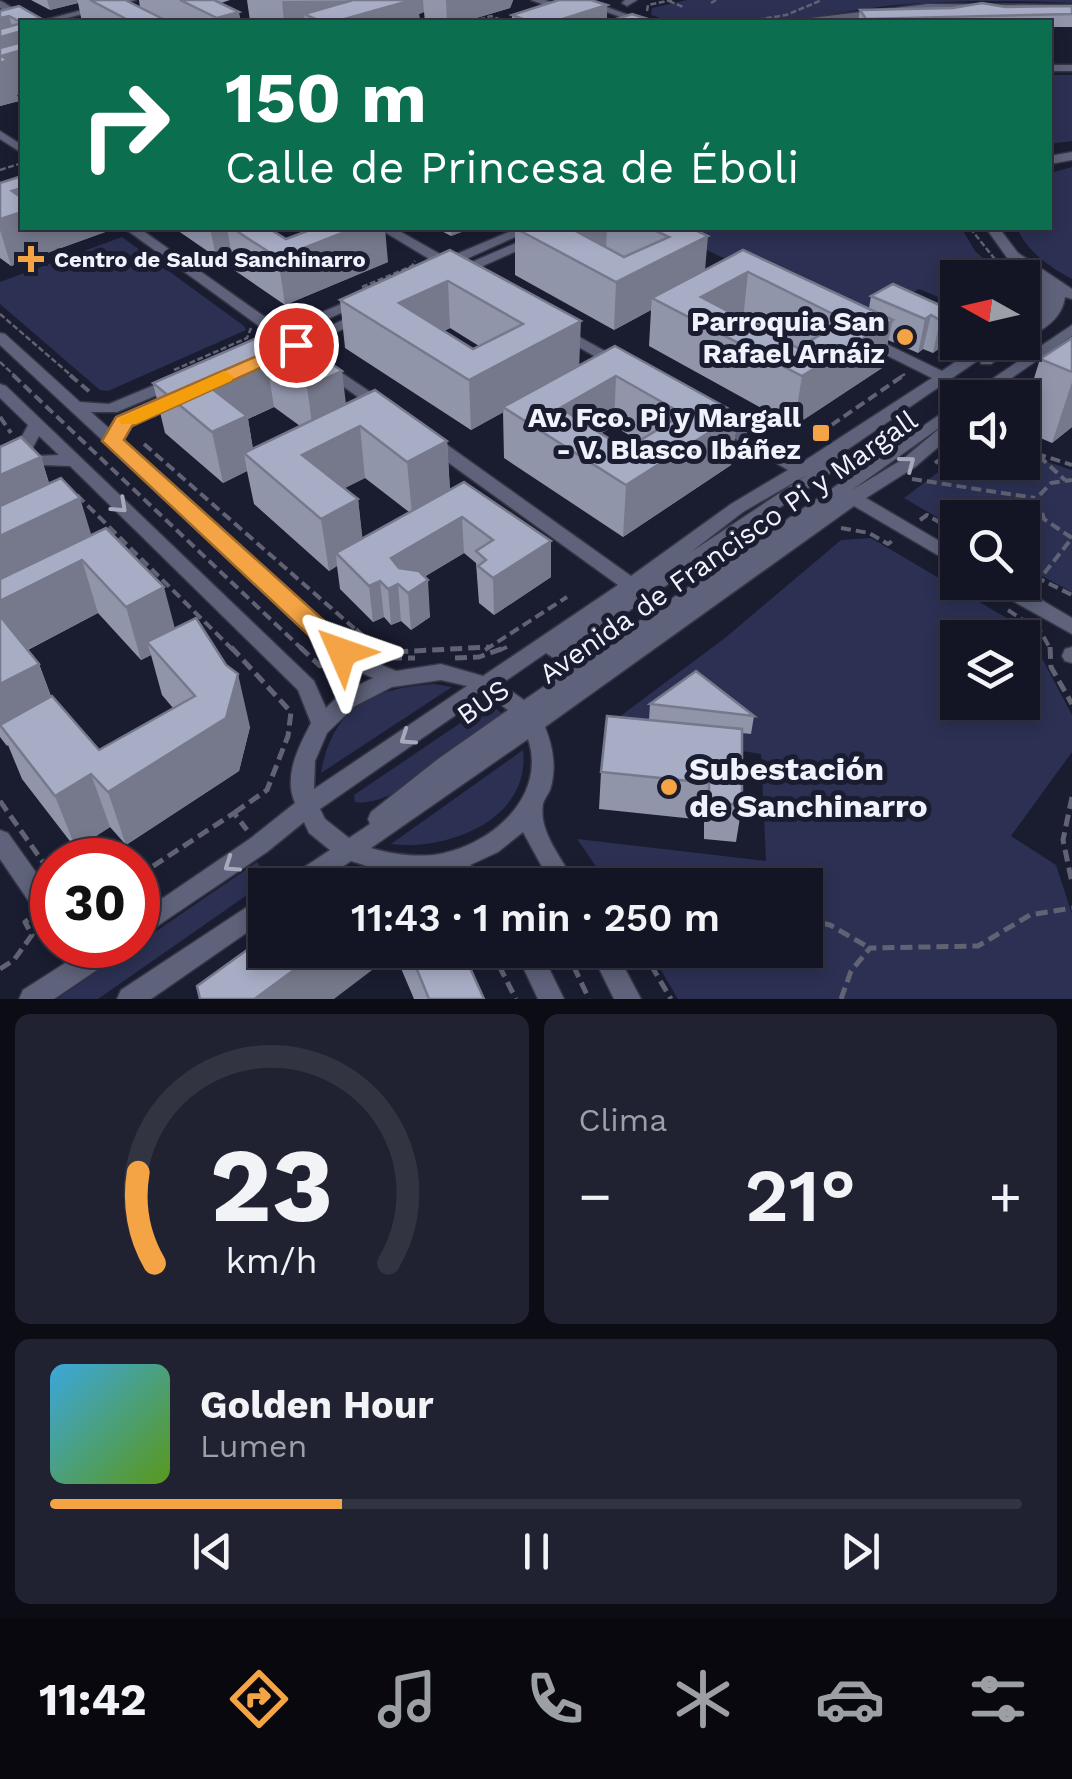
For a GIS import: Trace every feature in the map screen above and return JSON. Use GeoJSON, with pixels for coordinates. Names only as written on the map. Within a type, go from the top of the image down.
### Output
{"type":"FeatureCollection","features":[{"type":"Feature","properties":{"kind":"street"},"geometry":{"type":"LineString","coordinates":[[70,18],[130,0]]}},
{"type":"Feature","properties":{"kind":"street"},"geometry":{"type":"LineString","coordinates":[[528,12],[534,0],[597,20]]}},
{"type":"Feature","properties":{"kind":"street"},"geometry":{"type":"LineString","coordinates":[[578,0],[637,20]]}},
{"type":"Feature","properties":{"kind":"street"},"geometry":{"type":"LineString","coordinates":[[626,16],[627,1]]}},
{"type":"Feature","properties":{"kind":"street"},"geometry":{"type":"LineString","coordinates":[[70,18],[143,3]]}},
{"type":"Feature","properties":{"kind":"street"},"geometry":{"type":"LineString","coordinates":[[0,4],[28,20]]}},
{"type":"Feature","properties":{"kind":"street"},"geometry":{"type":"LineString","coordinates":[[821,20],[945,6],[1072,8]]}},
{"type":"Feature","properties":{"kind":"street"},"geometry":{"type":"LineString","coordinates":[[611,20],[626,16]]}},
{"type":"Feature","properties":{"kind":"street"},"geometry":{"type":"LineString","coordinates":[[134,230],[404,423]]}},
{"type":"Feature","properties":{"kind":"street"},"geometry":{"type":"LineString","coordinates":[[387,230],[460,272]]}},
{"type":"Feature","properties":{"kind":"street"},"geometry":{"type":"LineString","coordinates":[[460,272],[503,238],[523,230]]}},
{"type":"Feature","properties":{"kind":"street"},"geometry":{"type":"LineString","coordinates":[[429,279],[460,272],[555,230]]}},
{"type":"Feature","properties":{"kind":"street"},"geometry":{"type":"LineString","coordinates":[[994,230],[1013,256],[1072,295]]}},
{"type":"Feature","properties":{"kind":"street"},"geometry":{"type":"LineString","coordinates":[[1040,311],[1051,284]]}},
{"type":"Feature","properties":{"kind":"street"},"geometry":{"type":"LineString","coordinates":[[1040,324],[1054,314],[1060,303],[1051,284]]}},
{"type":"Feature","properties":{"kind":"street"},"geometry":{"type":"LineString","coordinates":[[248,350],[288,340],[376,302]]}},
{"type":"Feature","properties":{"kind":"street"},"geometry":{"type":"LineString","coordinates":[[538,318],[639,376]]}},
{"type":"Feature","properties":{"kind":"street"},"geometry":{"type":"LineString","coordinates":[[998,380],[1072,329]]}},
{"type":"Feature","properties":{"kind":"street"},"geometry":{"type":"LineString","coordinates":[[845,330],[943,377]]}},
{"type":"Feature","properties":{"kind":"street"},"geometry":{"type":"LineString","coordinates":[[0,337],[116,449],[342,652],[390,677]]}},
{"type":"Feature","properties":{"kind":"street"},"geometry":{"type":"LineString","coordinates":[[262,360],[288,340]]}},
{"type":"Feature","properties":{"kind":"street"},"geometry":{"type":"LineString","coordinates":[[1015,380],[1072,340]]}},
{"type":"Feature","properties":{"kind":"street","name":"Avenida de Francisco Pi y Margall"},"geometry":{"type":"LineString","coordinates":[[488,684],[736,508],[784,483],[805,477],[968,360]]}},
{"type":"Feature","properties":{"kind":"street","name":"BUS"},"geometry":{"type":"LineString","coordinates":[[488,684],[524,672],[805,477],[986,360]]}},
{"type":"Feature","properties":{"kind":"street"},"geometry":{"type":"LineString","coordinates":[[75,406],[111,409],[183,378]]}},
{"type":"Feature","properties":{"kind":"street"},"geometry":{"type":"LineString","coordinates":[[0,389],[307,686],[320,721],[302,767],[308,806],[321,829],[346,850],[393,864],[444,864],[481,851],[506,835],[532,805]]}},
{"type":"Feature","properties":{"kind":"street"},"geometry":{"type":"LineString","coordinates":[[116,449],[124,422],[196,389]]}},
{"type":"Feature","properties":{"kind":"street"},"geometry":{"type":"LineString","coordinates":[[706,415],[805,477],[847,495],[940,550]]}},
{"type":"Feature","properties":{"kind":"street"},"geometry":{"type":"LineString","coordinates":[[847,495],[940,422]]}},
{"type":"Feature","properties":{"kind":"street"},"geometry":{"type":"LineString","coordinates":[[0,457],[27,443],[36,424]]}},
{"type":"Feature","properties":{"kind":"street"},"geometry":{"type":"LineString","coordinates":[[420,434],[631,586]]}},
{"type":"Feature","properties":{"kind":"street","name":"Avenida de Francisco Pi y Margall"},"geometry":{"type":"LineString","coordinates":[[320,868],[430,797],[528,717],[824,517],[847,495],[920,454],[940,437]]}},
{"type":"Feature","properties":{"kind":"street"},"geometry":{"type":"LineString","coordinates":[[0,477],[41,460],[72,461]]}},
{"type":"Feature","properties":{"kind":"street"},"geometry":{"type":"LineString","coordinates":[[1013,600],[1072,628]]}},
{"type":"Feature","properties":{"kind":"street","name":"Avenida de Francisco Pi y Margall"},"geometry":{"type":"LineString","coordinates":[[320,721],[349,696],[390,677],[441,672],[488,684],[528,717],[543,756],[532,805]]}},
{"type":"Feature","properties":{"kind":"street"},"geometry":{"type":"LineString","coordinates":[[160,913],[259,846],[308,806],[488,684]]}},
{"type":"Feature","properties":{"kind":"street"},"geometry":{"type":"LineString","coordinates":[[532,805],[534,832],[554,868]]}},
{"type":"Feature","properties":{"kind":"street"},"geometry":{"type":"LineString","coordinates":[[0,840],[30,883]]}},
{"type":"Feature","properties":{"kind":"street"},"geometry":{"type":"LineString","coordinates":[[444,864],[452,868]]}},
{"type":"Feature","properties":{"kind":"street"},"geometry":{"type":"LineString","coordinates":[[130,999],[248,918]]}},
{"type":"Feature","properties":{"kind":"street"},"geometry":{"type":"LineString","coordinates":[[32,999],[65,968]]}},
{"type":"Feature","properties":{"kind":"street"},"geometry":{"type":"LineString","coordinates":[[537,968],[552,999]]}},
{"type":"Feature","properties":{"kind":"street"},"geometry":{"type":"LineString","coordinates":[[612,968],[628,999]]}},
{"type":"Feature","properties":{"kind":"path"},"geometry":{"type":"LineString","coordinates":[[679,20],[646,15],[648,6],[669,0],[684,7]]}},
{"type":"Feature","properties":{"kind":"path"},"geometry":{"type":"LineString","coordinates":[[711,3],[716,0]]}},
{"type":"Feature","properties":{"kind":"path"},"geometry":{"type":"LineString","coordinates":[[755,20],[786,15],[822,0]]}},
{"type":"Feature","properties":{"kind":"path"},"geometry":{"type":"LineString","coordinates":[[971,230],[995,260]]}},
{"type":"Feature","properties":{"kind":"path"},"geometry":{"type":"LineString","coordinates":[[0,314],[86,389]]}},
{"type":"Feature","properties":{"kind":"path"},"geometry":{"type":"LineString","coordinates":[[0,362],[320,666]]}},
{"type":"Feature","properties":{"kind":"path"},"geometry":{"type":"LineString","coordinates":[[0,418],[11,433],[6,438]]}},
{"type":"Feature","properties":{"kind":"path"},"geometry":{"type":"LineString","coordinates":[[138,438],[373,646],[395,652],[484,650],[568,597]]}},
{"type":"Feature","properties":{"kind":"path"},"geometry":{"type":"LineString","coordinates":[[133,450],[144,444]]}},
{"type":"Feature","properties":{"kind":"path"},"geometry":{"type":"LineString","coordinates":[[92,468],[106,462],[116,449]]}},
{"type":"Feature","properties":{"kind":"path"},"geometry":{"type":"LineString","coordinates":[[1040,455],[1072,465]]}},
{"type":"Feature","properties":{"kind":"path"},"geometry":{"type":"LineString","coordinates":[[1040,456],[1069,480]]}},
{"type":"Feature","properties":{"kind":"path"},"geometry":{"type":"LineString","coordinates":[[912,479],[1009,497],[1036,498],[1051,483],[1069,480]]}},
{"type":"Feature","properties":{"kind":"path"},"geometry":{"type":"LineString","coordinates":[[77,495],[272,688],[291,712],[288,736],[267,790],[234,814]]}},
{"type":"Feature","properties":{"kind":"path"},"geometry":{"type":"LineString","coordinates":[[1036,498],[1044,520]]}},
{"type":"Feature","properties":{"kind":"path"},"geometry":{"type":"LineString","coordinates":[[910,527],[926,515],[940,523]]}},
{"type":"Feature","properties":{"kind":"path"},"geometry":{"type":"LineString","coordinates":[[1040,519],[1072,538],[1040,580],[1072,595]]}},
{"type":"Feature","properties":{"kind":"path"},"geometry":{"type":"LineString","coordinates":[[836,525],[869,533],[888,544],[899,536]]}},
{"type":"Feature","properties":{"kind":"path"},"geometry":{"type":"LineString","coordinates":[[1006,609],[1041,632],[1052,649],[1051,667],[1072,704]]}},
{"type":"Feature","properties":{"kind":"path"},"geometry":{"type":"LineString","coordinates":[[340,638],[355,629]]}},
{"type":"Feature","properties":{"kind":"path"},"geometry":{"type":"LineString","coordinates":[[508,637],[520,646]]}},
{"type":"Feature","properties":{"kind":"path"},"geometry":{"type":"LineString","coordinates":[[363,648],[392,658],[459,658],[479,656],[505,646]]}},
{"type":"Feature","properties":{"kind":"path"},"geometry":{"type":"LineString","coordinates":[[1072,798],[1062,817],[1064,860],[1072,883]]}},
{"type":"Feature","properties":{"kind":"path"},"geometry":{"type":"LineString","coordinates":[[0,802],[30,845]]}},
{"type":"Feature","properties":{"kind":"path"},"geometry":{"type":"LineString","coordinates":[[823,923],[870,948],[978,946],[1030,915],[1072,908]]}},
{"type":"Feature","properties":{"kind":"path"},"geometry":{"type":"LineString","coordinates":[[0,968],[14,960],[30,937]]}},
{"type":"Feature","properties":{"kind":"path"},"geometry":{"type":"LineString","coordinates":[[841,999],[851,971],[870,948]]}},
{"type":"Feature","properties":{"kind":"path"},"geometry":{"type":"LineString","coordinates":[[500,968],[516,999]]}},
{"type":"Feature","properties":{"kind":"path"},"geometry":{"type":"LineString","coordinates":[[574,968],[589,999]]}},
{"type":"Feature","properties":{"kind":"path"},"geometry":{"type":"LineString","coordinates":[[653,968],[671,999]]}},
{"type":"Feature","properties":{"kind":"shaded area"},"geometry":{"type":"Polygon","coordinates":[[[687,0],[1072,0],[917,3],[786,20],[670,20],[651,15],[652,8],[687,0]]]}},
{"type":"Feature","properties":{"kind":"shaded area"},"geometry":{"type":"Polygon","coordinates":[[[1052,75],[1072,75],[1072,141],[1052,144],[1052,75]]]}},
{"type":"Feature","properties":{"kind":"shaded area"},"geometry":{"type":"Polygon","coordinates":[[[1072,167],[1072,279],[1040,258],[1018,230],[1052,230],[1052,172],[1072,167]]]}},
{"type":"Feature","properties":{"kind":"shaded area"},"geometry":{"type":"Polygon","coordinates":[[[665,230],[963,230],[985,260],[940,260],[940,298],[919,289],[860,324],[665,230]]]}},
{"type":"Feature","properties":{"kind":"shaded area"},"geometry":{"type":"Polygon","coordinates":[[[122,237],[246,330],[108,391],[100,390],[0,304],[0,282],[122,237]]]}},
{"type":"Feature","properties":{"kind":"shaded area"},"geometry":{"type":"Polygon","coordinates":[[[1040,460],[1072,470],[1072,592],[1040,575],[1040,500],[940,500],[940,519],[904,498],[940,471],[940,480],[1040,480],[1040,460]]]}},
{"type":"Feature","properties":{"kind":"shaded area"},"geometry":{"type":"Polygon","coordinates":[[[871,538],[940,579],[940,600],[976,600],[1010,620],[940,620],[940,720],[1040,720],[1040,655],[1072,715],[1072,752],[1011,836],[1056,865],[1072,914],[1072,999],[678,999],[660,968],[823,968],[823,868],[597,868],[577,839],[766,861],[761,754],[603,729],[725,638],[841,540],[871,538]]]}},
{"type":"Feature","properties":{"kind":"shaded area"},"geometry":{"type":"Polygon","coordinates":[[[434,684],[452,687],[321,773],[335,732],[358,706],[392,690],[434,684]]]}},
{"type":"Feature","properties":{"kind":"shaded area"},"geometry":{"type":"Polygon","coordinates":[[[490,703],[505,717],[453,756],[390,795],[355,802],[354,795],[490,703]]]}},
{"type":"Feature","properties":{"kind":"shaded area"},"geometry":{"type":"Polygon","coordinates":[[[523,750],[522,774],[514,795],[481,826],[436,842],[391,844],[523,750]]]}},
{"type":"Feature","properties":{"kind":"shaded area"},"geometry":{"type":"Polygon","coordinates":[[[248,868],[248,894],[160,956],[160,928],[248,868]]]}},
{"type":"Feature","properties":{"kind":"shaded area"},"geometry":{"type":"Polygon","coordinates":[[[102,968],[142,968],[98,999],[57,999],[102,968]]]}},
{"type":"Feature","properties":{"kind":"building"},"geometry":{"type":"Polygon","coordinates":[[[90,0],[125,0],[165,20],[128,20],[90,0]]]}},
{"type":"Feature","properties":{"kind":"building"},"geometry":{"type":"Polygon","coordinates":[[[180,0],[214,0],[239,12],[217,18],[180,0]]]}},
{"type":"Feature","properties":{"kind":"building"},"geometry":{"type":"Polygon","coordinates":[[[353,0],[412,0],[341,20],[318,20],[304,14],[353,0]]]}},
{"type":"Feature","properties":{"kind":"building"},"geometry":{"type":"Polygon","coordinates":[[[559,0],[591,0],[607,5],[559,20],[526,20],[512,15],[559,0]]]}},
{"type":"Feature","properties":{"kind":"building"},"geometry":{"type":"Polygon","coordinates":[[[982,3],[1005,7],[1072,6],[1072,14],[866,19],[860,10],[953,8],[982,3]]]}},
{"type":"Feature","properties":{"kind":"building"},"geometry":{"type":"Polygon","coordinates":[[[19,6],[44,20],[20,22],[9,16],[0,18],[0,11],[19,6]]]}},
{"type":"Feature","properties":{"kind":"building"},"geometry":{"type":"Polygon","coordinates":[[[632,14],[651,20],[613,20],[632,14]]]}},
{"type":"Feature","properties":{"kind":"building"},"geometry":{"type":"Polygon","coordinates":[[[20,24],[20,32],[0,37],[0,29],[20,24]]]}},
{"type":"Feature","properties":{"kind":"building"},"geometry":{"type":"Polygon","coordinates":[[[20,43],[20,51],[1,56],[8,60],[0,63],[0,48],[20,43]]]}},
{"type":"Feature","properties":{"kind":"building"},"geometry":{"type":"Polygon","coordinates":[[[20,177],[20,189],[12,191],[20,197],[20,213],[0,219],[0,183],[20,177]]]}},
{"type":"Feature","properties":{"kind":"building"},"geometry":{"type":"Polygon","coordinates":[[[235,230],[271,230],[286,239],[310,230],[350,230],[278,258],[235,230]]]}},
{"type":"Feature","properties":{"kind":"building"},"geometry":{"type":"Polygon","coordinates":[[[519,230],[574,230],[624,257],[669,237],[654,230],[695,230],[708,236],[616,282],[519,230]]]}},
{"type":"Feature","properties":{"kind":"building"},"geometry":{"type":"Polygon","coordinates":[[[450,250],[581,321],[469,380],[340,300],[450,250]],[[448,281],[399,303],[473,349],[523,324],[448,281]]]}},
{"type":"Feature","properties":{"kind":"building"},"geometry":{"type":"Polygon","coordinates":[[[743,250],[893,320],[802,376],[652,298],[743,250]],[[748,272],[701,297],[798,348],[845,320],[748,272]]]}},
{"type":"Feature","properties":{"kind":"building"},"geometry":{"type":"Polygon","coordinates":[[[893,284],[940,305],[940,320],[931,315],[925,319],[871,296],[893,284]]]}},
{"type":"Feature","properties":{"kind":"building"},"geometry":{"type":"Polygon","coordinates":[[[280,328],[342,371],[307,387],[266,357],[206,384],[247,416],[212,432],[153,383],[280,328]]]}},
{"type":"Feature","properties":{"kind":"building"},"geometry":{"type":"Polygon","coordinates":[[[1072,338],[1072,372],[1040,359],[1072,338]]]}},
{"type":"Feature","properties":{"kind":"building"},"geometry":{"type":"Polygon","coordinates":[[[615,346],[738,414],[626,485],[503,407],[615,346]],[[616,376],[560,408],[626,449],[683,414],[616,376]]]}},
{"type":"Feature","properties":{"kind":"building"},"geometry":{"type":"Polygon","coordinates":[[[375,390],[447,441],[407,462],[360,426],[302,455],[358,499],[321,519],[244,453],[375,390]]]}},
{"type":"Feature","properties":{"kind":"building"},"geometry":{"type":"Polygon","coordinates":[[[21,437],[41,457],[0,475],[0,447],[21,437]]]}},
{"type":"Feature","properties":{"kind":"building"},"geometry":{"type":"Polygon","coordinates":[[[61,478],[80,498],[0,536],[0,506],[61,478]]]}},
{"type":"Feature","properties":{"kind":"building"},"geometry":{"type":"Polygon","coordinates":[[[464,482],[551,541],[493,578],[478,566],[486,560],[476,551],[493,540],[462,517],[391,558],[399,568],[419,571],[428,580],[408,593],[398,584],[388,589],[380,581],[369,586],[336,553],[464,482]]]}},
{"type":"Feature","properties":{"kind":"building"},"geometry":{"type":"Polygon","coordinates":[[[106,528],[164,587],[126,607],[82,560],[0,601],[0,579],[106,528]]]}},
{"type":"Feature","properties":{"kind":"building"},"geometry":{"type":"Polygon","coordinates":[[[0,616],[39,664],[0,684],[0,616]]]}},
{"type":"Feature","properties":{"kind":"building"},"geometry":{"type":"Polygon","coordinates":[[[196,618],[226,665],[238,674],[226,718],[108,792],[91,774],[55,796],[0,725],[52,696],[99,750],[195,696],[147,642],[196,618]]]}},
{"type":"Feature","properties":{"kind":"building"},"geometry":{"type":"Polygon","coordinates":[[[696,671],[754,716],[650,704],[696,671]]]}},
{"type":"Feature","properties":{"kind":"building"},"geometry":{"type":"Polygon","coordinates":[[[607,716],[742,729],[742,805],[709,802],[709,783],[601,772],[607,716]]]}},
{"type":"Feature","properties":{"kind":"building"},"geometry":{"type":"Polygon","coordinates":[[[248,949],[248,968],[297,968],[257,999],[200,999],[197,986],[248,949]]]}},
{"type":"Feature","properties":{"kind":"building"},"geometry":{"type":"Polygon","coordinates":[[[416,968],[470,968],[484,999],[429,999],[416,968]]]}},
{"type":"Feature","properties":{"kind":"slow traffic"},"geometry":{"type":"LineString","coordinates":[[129,419],[224,377]]}},
{"type":"Feature","properties":{"kind":"place","name":"Centro de Salud Sanchinarro"},"geometry":{"type":"Point","coordinates":[31,259]}},
{"type":"Feature","properties":{"kind":"place","name":"Parroquia San Rafael Arnáiz"},"geometry":{"type":"Point","coordinates":[905,337]}},
{"type":"Feature","properties":{"kind":"place","name":"Av. Fco. Pi y Margall - V. Blasco Ibáñez"},"geometry":{"type":"Point","coordinates":[821,433]}},
{"type":"Feature","properties":{"kind":"place","name":"Subestación de Sanchinarro"},"geometry":{"type":"Point","coordinates":[669,787]}},
{"type":"Feature","properties":{"kind":"route"},"geometry":{"type":"LineString","coordinates":[[296,345],[124,422],[113,441],[342,652]]}}]}
